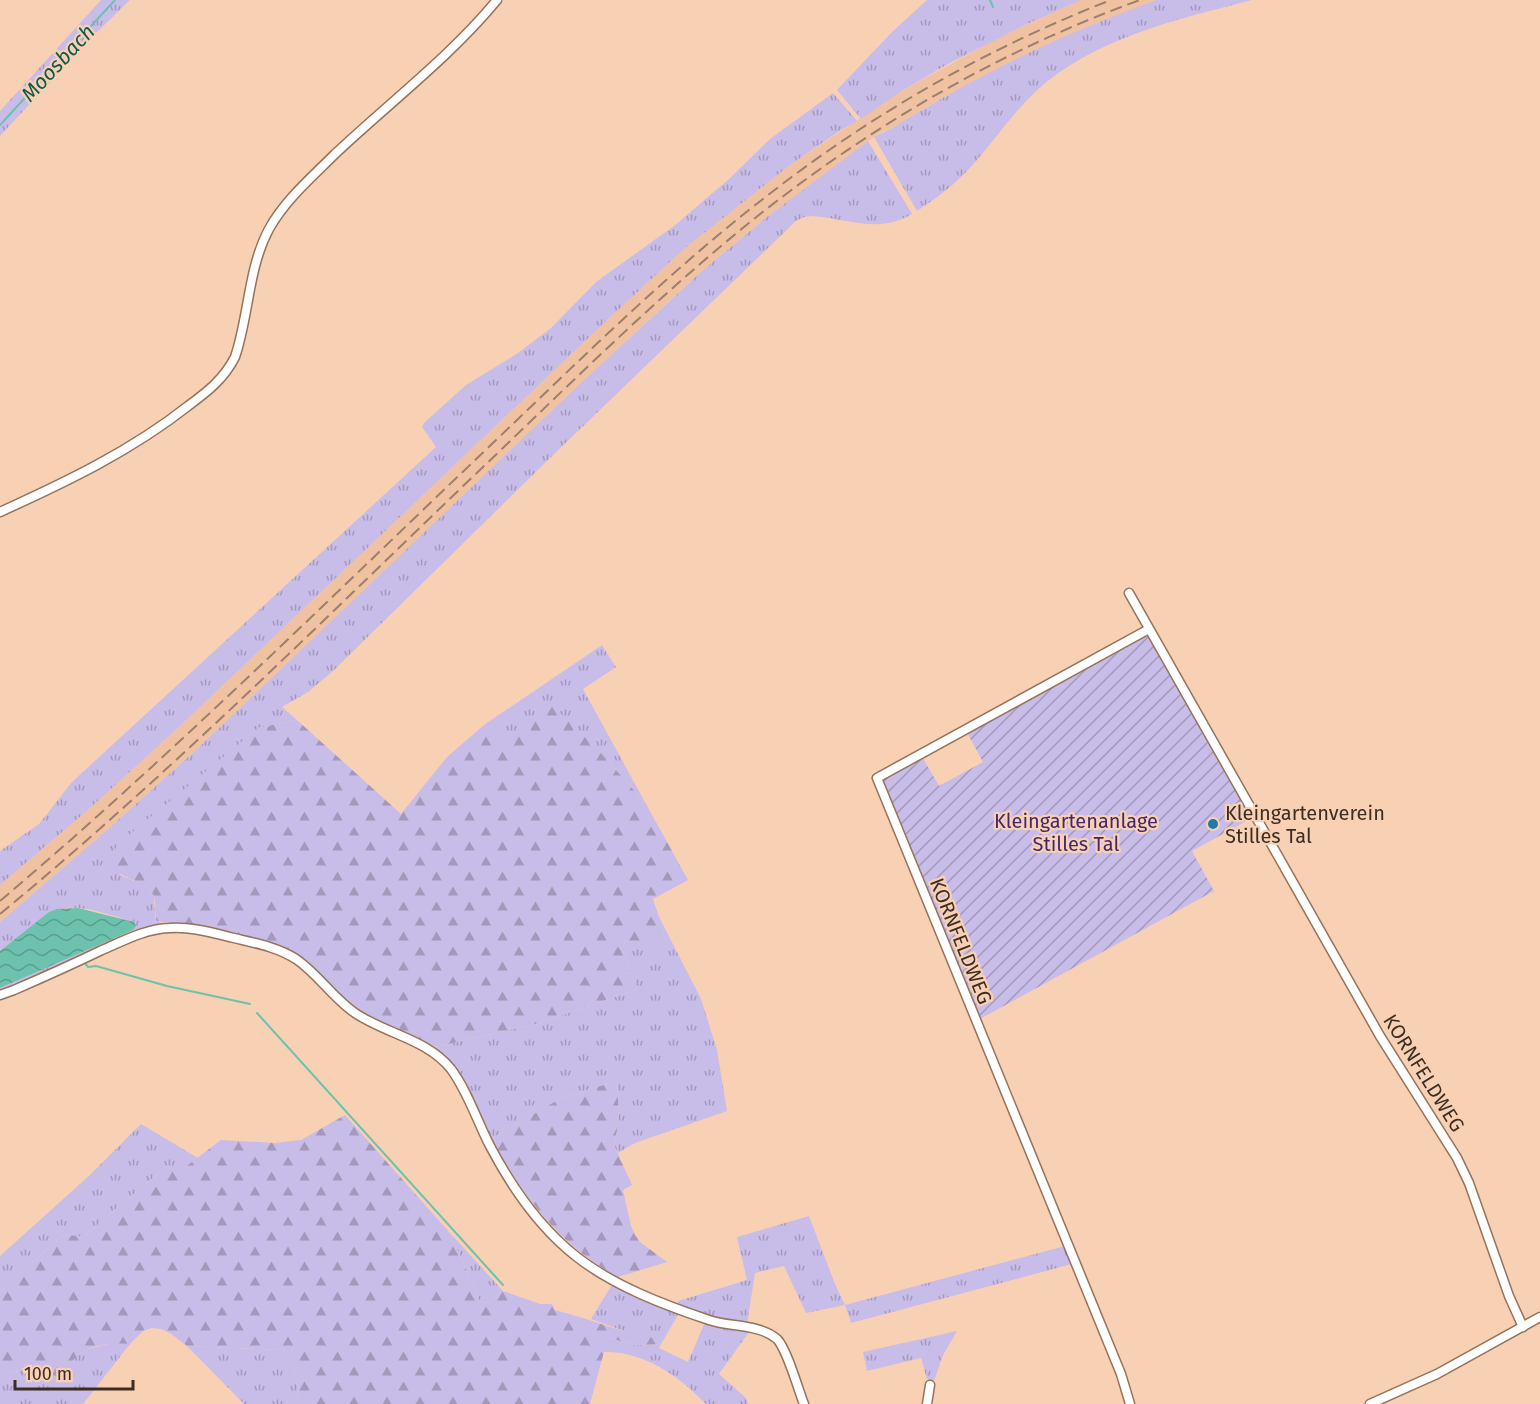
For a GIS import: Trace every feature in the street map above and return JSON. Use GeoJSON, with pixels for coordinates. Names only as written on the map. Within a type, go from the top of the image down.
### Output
{"type":"FeatureCollection","features":[{"type":"Feature","properties":{"kind":"street"},"geometry":{"type":"LineString","coordinates":[[0,512],[68,481],[128,447],[170,420],[218,383],[236,357],[258,256],[269,230],[281,212],[318,171],[452,48],[497,0]]}},
{"type":"Feature","properties":{"kind":"street","name":"KORNFELDWEG"},"geometry":{"type":"LineString","coordinates":[[1129,593],[1375,1026],[1461,1165],[1509,1296],[1523,1327]]}},
{"type":"Feature","properties":{"kind":"street","name":"KORNFELDWEG"},"geometry":{"type":"LineString","coordinates":[[1130,1404],[1121,1374],[877,778],[1149,629]]}},
{"type":"Feature","properties":{"kind":"street"},"geometry":{"type":"LineString","coordinates":[[0,995],[138,935],[158,929],[175,928],[207,932],[282,952],[299,961],[356,1014],[429,1050],[444,1062],[462,1088],[490,1146],[508,1175],[555,1237],[585,1263],[609,1278],[682,1310],[710,1320],[757,1330],[774,1337],[783,1347],[804,1404]]}},
{"type":"Feature","properties":{"kind":"street"},"geometry":{"type":"LineString","coordinates":[[1370,1404],[1446,1370],[1540,1317]]}},
{"type":"Feature","properties":{"kind":"street"},"geometry":{"type":"LineString","coordinates":[[927,1404],[930,1385]]}},
{"type":"Feature","properties":{"kind":"shaded area"},"geometry":{"type":"Polygon","coordinates":[[[1081,0],[1157,0],[1034,51],[935,102],[858,148],[854,154],[767,217],[659,310],[196,750],[0,922],[0,885],[89,809],[178,728],[684,249],[790,165],[900,92],[998,38],[1081,0]]]}},
{"type":"Feature","properties":{"kind":"green space"},"geometry":{"type":"Polygon","coordinates":[[[101,0],[130,0],[95,34],[0,136],[0,111],[101,0]]]}},
{"type":"Feature","properties":{"kind":"green space"},"geometry":{"type":"Polygon","coordinates":[[[927,0],[1081,0],[948,64],[900,92],[861,119],[837,90],[892,32],[927,0]]]}},
{"type":"Feature","properties":{"kind":"green space"},"geometry":{"type":"Polygon","coordinates":[[[1157,0],[1252,0],[1165,24],[1107,45],[1055,75],[1032,95],[961,177],[917,211],[874,137],[1022,56],[1089,26],[1157,0]]]}},
{"type":"Feature","properties":{"kind":"green space"},"geometry":{"type":"Polygon","coordinates":[[[833,93],[857,121],[790,165],[684,249],[178,728],[89,809],[0,885],[0,851],[39,824],[72,782],[436,447],[422,427],[424,423],[466,385],[518,353],[551,328],[596,282],[674,226],[729,179],[770,139],[833,93]]]}},
{"type":"Feature","properties":{"kind":"green space"},"geometry":{"type":"Polygon","coordinates":[[[868,141],[912,214],[900,220],[876,224],[813,216],[796,221],[332,672],[308,692],[282,707],[297,720],[258,728],[120,875],[144,885],[154,895],[155,918],[161,923],[139,930],[0,991],[0,988],[133,930],[134,922],[92,910],[59,909],[49,913],[0,951],[0,922],[196,750],[583,381],[702,271],[767,217],[868,141]]]}},
{"type":"Feature","properties":{"kind":"green space","name":"Kleingartenanlage Stilles Tal"},"geometry":{"type":"Polygon","coordinates":[[[1144,636],[1149,637],[1153,642],[1252,818],[1192,851],[1214,891],[978,1020],[883,786],[885,776],[921,755],[939,786],[983,762],[966,731],[1144,636]]]}},
{"type":"Feature","properties":{"kind":"green space"},"geometry":{"type":"Polygon","coordinates":[[[602,645],[616,667],[583,689],[646,804],[600,752],[502,743],[484,725],[602,645]]]}},
{"type":"Feature","properties":{"kind":"green space"},"geometry":{"type":"Polygon","coordinates":[[[553,706],[600,752],[646,804],[688,880],[653,899],[664,932],[662,941],[648,946],[626,941],[621,948],[638,989],[539,1023],[436,1047],[358,1011],[309,964],[283,947],[208,928],[157,921],[155,899],[152,893],[115,870],[112,864],[112,855],[118,844],[258,728],[297,720],[401,814],[447,757],[484,725],[503,743],[553,706]]]}},
{"type":"Feature","properties":{"kind":"green space"},"geometry":{"type":"Polygon","coordinates":[[[658,915],[701,999],[717,1050],[727,1111],[635,1143],[618,1153],[614,1145],[619,1120],[617,1081],[563,1097],[491,1139],[436,1047],[539,1023],[638,989],[621,948],[626,941],[652,946],[662,941],[664,932],[658,915]]]}},
{"type":"Feature","properties":{"kind":"green space"},"geometry":{"type":"Polygon","coordinates":[[[617,1081],[619,1120],[614,1145],[632,1185],[623,1190],[631,1226],[640,1242],[667,1262],[618,1277],[578,1251],[545,1218],[516,1180],[491,1139],[563,1097],[617,1081]]]}},
{"type":"Feature","properties":{"kind":"green space"},"geometry":{"type":"Polygon","coordinates":[[[345,1115],[450,1233],[480,1302],[488,1303],[503,1291],[540,1304],[552,1304],[555,1310],[622,1330],[664,1339],[661,1344],[632,1345],[608,1337],[590,1404],[299,1404],[293,1369],[282,1350],[187,1346],[170,1333],[152,1328],[143,1331],[130,1344],[105,1344],[87,1350],[71,1362],[56,1381],[42,1374],[28,1371],[14,1372],[0,1379],[0,1292],[61,1237],[70,1235],[83,1237],[168,1165],[176,1174],[221,1140],[275,1143],[301,1140],[345,1115]]]}},
{"type":"Feature","properties":{"kind":"green space"},"geometry":{"type":"Polygon","coordinates":[[[141,1124],[198,1158],[176,1174],[168,1165],[83,1237],[70,1235],[61,1237],[0,1292],[0,1256],[91,1174],[141,1124]]]}},
{"type":"Feature","properties":{"kind":"green space"},"geometry":{"type":"Polygon","coordinates":[[[809,1216],[845,1305],[806,1313],[784,1266],[755,1273],[747,1324],[711,1317],[678,1304],[678,1301],[747,1280],[737,1237],[809,1216]]]}},
{"type":"Feature","properties":{"kind":"green space"},"geometry":{"type":"Polygon","coordinates":[[[450,1233],[503,1291],[488,1303],[480,1302],[450,1233]]]}},
{"type":"Feature","properties":{"kind":"green space"},"geometry":{"type":"Polygon","coordinates":[[[1065,1246],[1072,1264],[851,1323],[845,1305],[1065,1246]]]}},
{"type":"Feature","properties":{"kind":"green space"},"geometry":{"type":"Polygon","coordinates":[[[613,1283],[676,1311],[678,1315],[664,1339],[641,1337],[591,1319],[613,1283]]]}},
{"type":"Feature","properties":{"kind":"green space"},"geometry":{"type":"Polygon","coordinates":[[[705,1322],[749,1332],[719,1374],[746,1398],[748,1404],[706,1404],[660,1367],[633,1356],[603,1352],[608,1337],[632,1345],[661,1344],[659,1348],[688,1362],[705,1322]]]}},
{"type":"Feature","properties":{"kind":"green space"},"geometry":{"type":"Polygon","coordinates":[[[957,1331],[943,1355],[934,1381],[927,1379],[921,1358],[867,1371],[863,1352],[957,1331]]]}},
{"type":"Feature","properties":{"kind":"green space"},"geometry":{"type":"Polygon","coordinates":[[[114,1343],[130,1344],[83,1404],[0,1404],[0,1379],[7,1375],[28,1371],[56,1381],[68,1365],[86,1350],[114,1343]]]}},
{"type":"Feature","properties":{"kind":"green space"},"geometry":{"type":"Polygon","coordinates":[[[187,1346],[282,1350],[293,1369],[299,1404],[244,1404],[187,1346]]]}},
{"type":"Feature","properties":{"kind":"water"},"geometry":{"type":"Polygon","coordinates":[[[78,908],[134,922],[136,926],[133,930],[0,988],[0,951],[49,912],[57,909],[78,908]]]}},
{"type":"Feature","properties":{"kind":"waterway","name":"Moosbach"},"geometry":{"type":"LineString","coordinates":[[0,125],[115,0]]}},
{"type":"Feature","properties":{"kind":"waterway"},"geometry":{"type":"LineString","coordinates":[[990,0],[993,7]]}},
{"type":"Feature","properties":{"kind":"waterway"},"geometry":{"type":"LineString","coordinates":[[83,961],[88,967],[96,966],[167,986],[250,1004]]}},
{"type":"Feature","properties":{"kind":"waterway"},"geometry":{"type":"LineString","coordinates":[[257,1013],[503,1285]]}},
{"type":"Feature","properties":{"kind":"railway"},"geometry":{"type":"LineString","coordinates":[[0,901],[181,740],[619,323],[732,223],[811,163],[893,108],[978,60],[1066,18],[1111,0]]}},
{"type":"Feature","properties":{"kind":"railway"},"geometry":{"type":"LineString","coordinates":[[0,914],[185,752],[611,345],[744,227],[835,158],[932,97],[1034,44],[1140,0]]}},
{"type":"Feature","properties":{"kind":"place","name":"Kleingartenverein Stilles Tal"},"geometry":{"type":"Point","coordinates":[1213,824]}}]}
